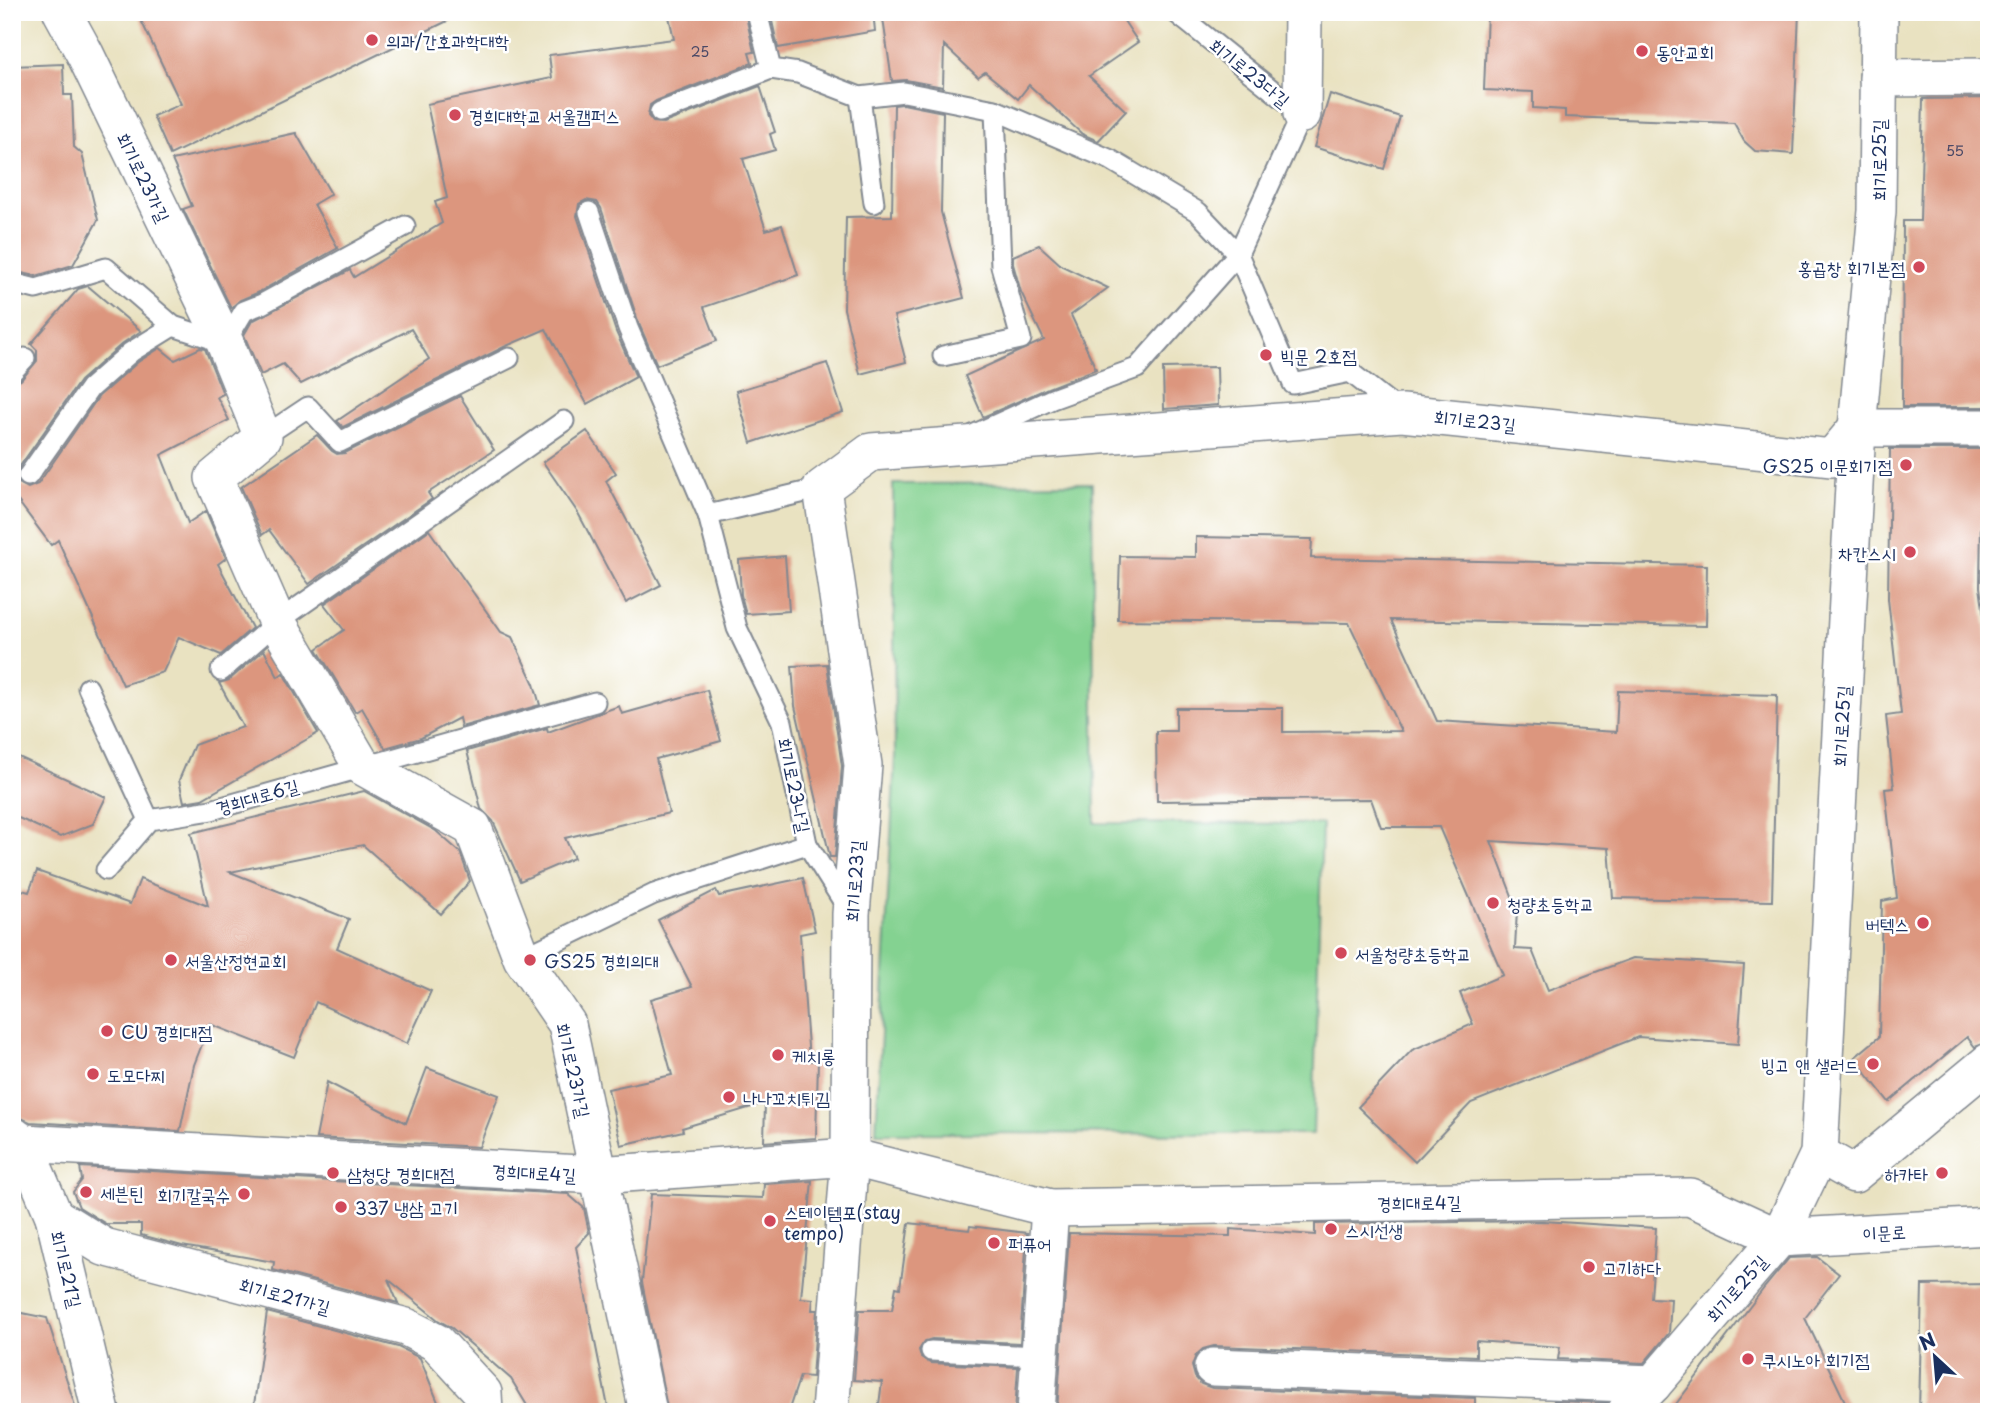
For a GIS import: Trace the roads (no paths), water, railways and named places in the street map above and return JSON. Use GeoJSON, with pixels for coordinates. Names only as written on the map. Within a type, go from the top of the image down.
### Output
{"type":"FeatureCollection","features":[{"type":"Feature","properties":{"kind":"street","name":"회기로23가길"},"geometry":{"type":"LineString","coordinates":[[62,12],[225,343],[263,437]]}},
{"type":"Feature","properties":{"kind":"street"},"geometry":{"type":"LineString","coordinates":[[1302,114],[1303,12]]}},
{"type":"Feature","properties":{"kind":"street","name":"회기로25길"},"geometry":{"type":"LineString","coordinates":[[1626,1412],[1780,1238],[1819,1154],[1857,428],[1877,211],[1879,12]]}},
{"type":"Feature","properties":{"kind":"street"},"geometry":{"type":"LineString","coordinates":[[1878,78],[1989,77]]}},
{"type":"Feature","properties":{"kind":"street","name":"회기로23길"},"geometry":{"type":"LineString","coordinates":[[830,1412],[850,1157],[851,914],[863,765],[822,488],[871,452],[1402,413],[1832,458],[1857,428]]}},
{"type":"Feature","properties":{"kind":"street"},"geometry":{"type":"LineString","coordinates":[[1857,428],[1989,428]]}},
{"type":"Feature","properties":{"kind":"street"},"geometry":{"type":"LineString","coordinates":[[263,437],[214,478],[278,622],[362,766]]}},
{"type":"Feature","properties":{"kind":"street","name":"회기로23가길"},"geometry":{"type":"LineString","coordinates":[[362,766],[472,828],[522,958],[567,1024],[648,1412]]}},
{"type":"Feature","properties":{"kind":"street"},"geometry":{"type":"LineString","coordinates":[[1819,1154],[1854,1174],[1989,1062]]}},
{"type":"Feature","properties":{"kind":"street","name":"경희대로4길"},"geometry":{"type":"LineString","coordinates":[[16,1142],[598,1175],[850,1157],[1050,1199],[1534,1189],[1690,1197],[1780,1238]]}},
{"type":"Feature","properties":{"kind":"street","name":"회기로21길"},"geometry":{"type":"LineString","coordinates":[[16,1142],[54,1216],[101,1412]]}},
{"type":"Feature","properties":{"kind":"street"},"geometry":{"type":"LineString","coordinates":[[1036,1412],[1050,1199]]}},
{"type":"Feature","properties":{"kind":"street","name":"회기로21가길"},"geometry":{"type":"LineString","coordinates":[[54,1216],[104,1247],[407,1327],[438,1343],[483,1393],[484,1412]]}},
{"type":"Feature","properties":{"kind":"street","name":"이문로"},"geometry":{"type":"LineString","coordinates":[[1780,1238],[1989,1226]]}},
{"type":"Feature","properties":{"kind":"street"},"geometry":{"type":"LineString","coordinates":[[1213,1367],[1653,1384]]}},
{"type":"Feature","properties":{"kind":"lane"},"geometry":{"type":"LineString","coordinates":[[757,12],[771,69]]}},
{"type":"Feature","properties":{"kind":"lane","name":"회기로23다길"},"geometry":{"type":"LineString","coordinates":[[1175,12],[1302,114],[1238,254]]}},
{"type":"Feature","properties":{"kind":"lane"},"geometry":{"type":"LineString","coordinates":[[660,112],[771,69],[798,73],[860,97],[904,92],[995,110],[1111,160],[1198,212],[1238,254],[1293,384],[1350,372],[1402,413]]}},
{"type":"Feature","properties":{"kind":"lane"},"geometry":{"type":"LineString","coordinates":[[860,97],[874,203]]}},
{"type":"Feature","properties":{"kind":"lane"},"geometry":{"type":"LineString","coordinates":[[943,356],[1021,339],[1001,266],[995,110]]}},
{"type":"Feature","properties":{"kind":"lane","name":"회기로23나길"},"geometry":{"type":"LineString","coordinates":[[522,958],[654,894],[807,844],[782,722],[737,628],[708,515],[628,328],[589,212]]}},
{"type":"Feature","properties":{"kind":"lane"},"geometry":{"type":"LineString","coordinates":[[12,283],[36,289],[106,268],[173,326],[225,343],[244,310],[262,304],[405,226]]}},
{"type":"Feature","properties":{"kind":"lane","name":"회기로23길"},"geometry":{"type":"LineString","coordinates":[[946,447],[1052,399],[1137,368],[1238,254]]}},
{"type":"Feature","properties":{"kind":"lane"},"geometry":{"type":"LineString","coordinates":[[28,476],[90,388],[131,352],[173,326]]}},
{"type":"Feature","properties":{"kind":"lane"},"geometry":{"type":"LineString","coordinates":[[263,437],[308,407],[340,442],[509,358]]}},
{"type":"Feature","properties":{"kind":"lane"},"geometry":{"type":"LineString","coordinates":[[221,671],[278,622],[564,421]]}},
{"type":"Feature","properties":{"kind":"lane"},"geometry":{"type":"LineString","coordinates":[[708,515],[822,488]]}},
{"type":"Feature","properties":{"kind":"lane"},"geometry":{"type":"LineString","coordinates":[[88,688],[149,820],[106,870]]}},
{"type":"Feature","properties":{"kind":"lane"},"geometry":{"type":"LineString","coordinates":[[362,766],[595,702]]}},
{"type":"Feature","properties":{"kind":"lane","name":"경희대로6길"},"geometry":{"type":"LineString","coordinates":[[149,820],[211,810],[362,766]]}},
{"type":"Feature","properties":{"kind":"lane"},"geometry":{"type":"LineString","coordinates":[[807,844],[851,914]]}},
{"type":"Feature","properties":{"kind":"lane"},"geometry":{"type":"LineString","coordinates":[[930,1351],[1039,1356]]}},
{"type":"Feature","properties":{"kind":"place","name":"의과/간호과학대학"},"geometry":{"type":"Point","coordinates":[372,40]}},
{"type":"Feature","properties":{"kind":"place","name":"동안교회"},"geometry":{"type":"Point","coordinates":[1642,51]}},
{"type":"Feature","properties":{"kind":"place","name":"경희대학교 서울캠퍼스"},"geometry":{"type":"Point","coordinates":[455,115]}},
{"type":"Feature","properties":{"kind":"place","name":"홍곱창 회기본점"},"geometry":{"type":"Point","coordinates":[1919,267]}},
{"type":"Feature","properties":{"kind":"place","name":"빅문 2호점"},"geometry":{"type":"Point","coordinates":[1266,355]}},
{"type":"Feature","properties":{"kind":"place","name":"GS25 이문회기점"},"geometry":{"type":"Point","coordinates":[1906,465]}},
{"type":"Feature","properties":{"kind":"place","name":"차칸스시"},"geometry":{"type":"Point","coordinates":[1910,552]}},
{"type":"Feature","properties":{"kind":"place","name":"청량초등학교"},"geometry":{"type":"Point","coordinates":[1493,903]}},
{"type":"Feature","properties":{"kind":"place","name":"버텍스"},"geometry":{"type":"Point","coordinates":[1923,923]}},
{"type":"Feature","properties":{"kind":"place","name":"서울청량초등학교"},"geometry":{"type":"Point","coordinates":[1341,953]}},
{"type":"Feature","properties":{"kind":"place","name":"서울산정현교회"},"geometry":{"type":"Point","coordinates":[171,960]}},
{"type":"Feature","properties":{"kind":"place","name":"GS25 경희의대"},"geometry":{"type":"Point","coordinates":[530,960]}},
{"type":"Feature","properties":{"kind":"place","name":"CU 경희대점"},"geometry":{"type":"Point","coordinates":[107,1031]}},
{"type":"Feature","properties":{"kind":"place","name":"케치롱"},"geometry":{"type":"Point","coordinates":[778,1055]}},
{"type":"Feature","properties":{"kind":"place","name":"빙고 앤 샐러드"},"geometry":{"type":"Point","coordinates":[1873,1064]}},
{"type":"Feature","properties":{"kind":"place","name":"도모다찌"},"geometry":{"type":"Point","coordinates":[93,1074]}},
{"type":"Feature","properties":{"kind":"place","name":"나나꼬치튀김"},"geometry":{"type":"Point","coordinates":[729,1097]}},
{"type":"Feature","properties":{"kind":"place","name":"삼청당 경희대점"},"geometry":{"type":"Point","coordinates":[333,1173]}},
{"type":"Feature","properties":{"kind":"place","name":"하카타"},"geometry":{"type":"Point","coordinates":[1942,1173]}},
{"type":"Feature","properties":{"kind":"place","name":"세븐틴"},"geometry":{"type":"Point","coordinates":[86,1192]}},
{"type":"Feature","properties":{"kind":"place","name":"회기칼국수"},"geometry":{"type":"Point","coordinates":[244,1194]}},
{"type":"Feature","properties":{"kind":"place","name":"337 냉삼 고기"},"geometry":{"type":"Point","coordinates":[341,1207]}},
{"type":"Feature","properties":{"kind":"place","name":"스테이템포(stay tempo)"},"geometry":{"type":"Point","coordinates":[770,1221]}},
{"type":"Feature","properties":{"kind":"place","name":"스시선생"},"geometry":{"type":"Point","coordinates":[1331,1229]}},
{"type":"Feature","properties":{"kind":"place","name":"퍼퓨어"},"geometry":{"type":"Point","coordinates":[994,1243]}},
{"type":"Feature","properties":{"kind":"place","name":"고기하다"},"geometry":{"type":"Point","coordinates":[1589,1267]}},
{"type":"Feature","properties":{"kind":"place","name":"쿠시노아 회기점"},"geometry":{"type":"Point","coordinates":[1748,1359]}}]}
